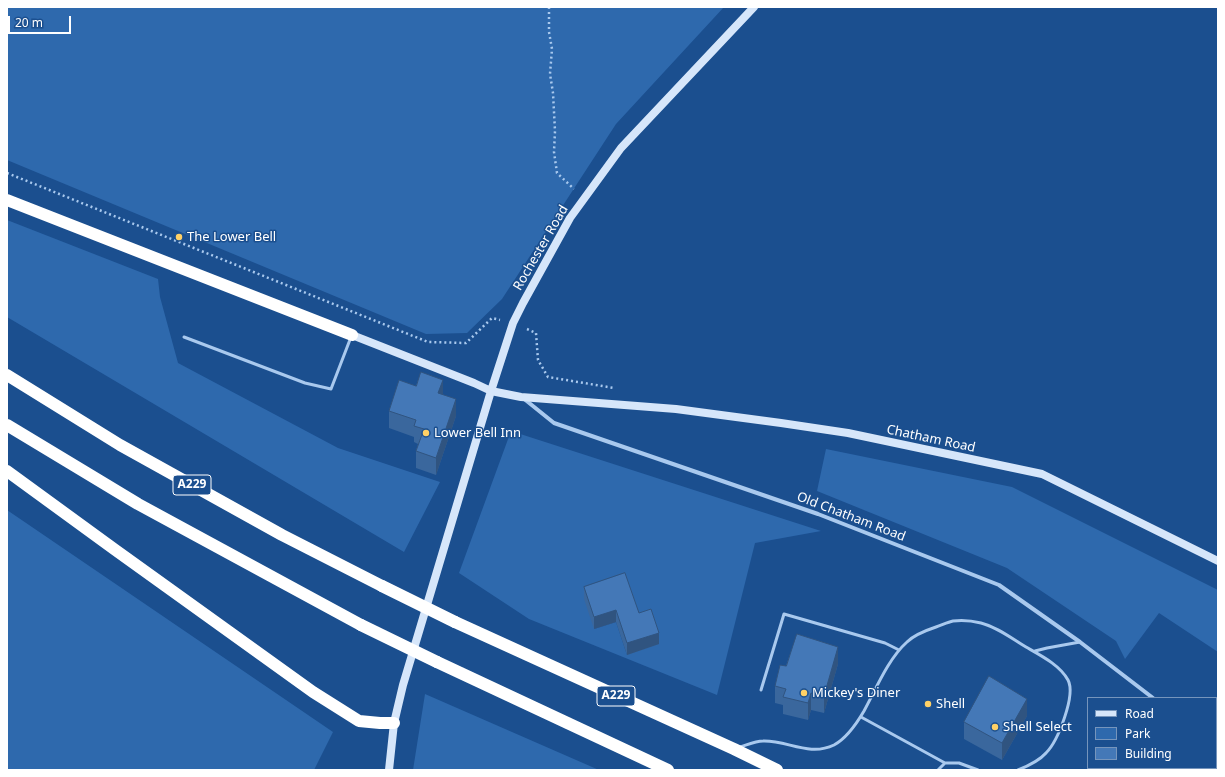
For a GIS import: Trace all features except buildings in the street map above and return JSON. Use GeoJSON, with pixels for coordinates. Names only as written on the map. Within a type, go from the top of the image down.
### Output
{"type":"FeatureCollection","features":[{"type":"Feature","properties":{"kind":"highway"},"geometry":{"type":"LineString","coordinates":[[7,200],[352,335]]}},
{"type":"Feature","properties":{"kind":"highway","name":"A229"},"geometry":{"type":"LineString","coordinates":[[7,375],[120,445],[282,535],[455,622],[777,770]]}},
{"type":"Feature","properties":{"kind":"highway"},"geometry":{"type":"LineString","coordinates":[[7,425],[138,504],[361,625],[668,770]]}},
{"type":"Feature","properties":{"kind":"highway"},"geometry":{"type":"LineString","coordinates":[[7,471],[313,692],[359,721],[394,723]]}},
{"type":"Feature","properties":{"kind":"street","name":"Rochester Road"},"geometry":{"type":"LineString","coordinates":[[389,770],[394,723],[403,685],[444,554],[491,391],[513,323],[570,218],[621,148],[754,7]]}},
{"type":"Feature","properties":{"kind":"street","name":"Chatham Road"},"geometry":{"type":"LineString","coordinates":[[352,335],[474,382],[491,391],[521,396],[676,409],[818,429],[1042,474],[1218,561]]}},
{"type":"Feature","properties":{"kind":"street","name":"Old Chatham Road"},"geometry":{"type":"LineString","coordinates":[[521,396],[554,423],[818,514],[999,585],[1080,642],[1152,697]]}},
{"type":"Feature","properties":{"kind":"lane"},"geometry":{"type":"LineString","coordinates":[[184,337],[305,383],[331,388],[352,335]]}},
{"type":"Feature","properties":{"kind":"lane"},"geometry":{"type":"LineString","coordinates":[[761,690],[784,614],[885,643],[899,650]]}},
{"type":"Feature","properties":{"kind":"lane"},"geometry":{"type":"LineString","coordinates":[[734,749],[762,741],[800,748],[822,748],[835,744],[848,734],[857,724],[895,654],[913,638],[930,629],[954,621],[980,623],[995,628],[1045,658],[1058,668],[1069,680],[1070,692],[1066,712],[1057,738],[1046,753],[1032,764],[1018,770]]}},
{"type":"Feature","properties":{"kind":"lane"},"geometry":{"type":"LineString","coordinates":[[1034,652],[1080,642]]}},
{"type":"Feature","properties":{"kind":"lane"},"geometry":{"type":"LineString","coordinates":[[861,717],[945,763],[959,763],[978,770]]}},
{"type":"Feature","properties":{"kind":"lane"},"geometry":{"type":"LineString","coordinates":[[938,770],[945,763]]}},
{"type":"Feature","properties":{"kind":"path"},"geometry":{"type":"LineString","coordinates":[[549,7],[549,32],[552,49],[550,74],[553,93],[555,131],[554,152],[557,173],[568,184]]}},
{"type":"Feature","properties":{"kind":"path"},"geometry":{"type":"LineString","coordinates":[[7,173],[428,342],[466,343],[492,318]]}},
{"type":"Feature","properties":{"kind":"path"},"geometry":{"type":"LineString","coordinates":[[536,334],[538,360],[548,377],[619,388],[620,405]]}},
{"type":"Feature","properties":{"kind":"green space"},"geometry":{"type":"Polygon","coordinates":[[[7,7],[724,7],[616,124],[502,299],[467,333],[426,334],[7,160],[7,7]]]}},
{"type":"Feature","properties":{"kind":"green space"},"geometry":{"type":"Polygon","coordinates":[[[7,220],[158,279],[160,297],[178,363],[338,448],[440,482],[404,552],[7,317],[7,220]]]}},
{"type":"Feature","properties":{"kind":"green space"},"geometry":{"type":"Polygon","coordinates":[[[511,431],[821,531],[755,543],[717,695],[529,619],[459,573],[511,431]],[[625,585],[594,629],[616,622],[627,655],[639,625],[625,585]]]}},
{"type":"Feature","properties":{"kind":"green space"},"geometry":{"type":"Polygon","coordinates":[[[826,449],[1012,487],[1218,590],[1218,652],[1159,613],[1125,659],[1116,641],[1007,568],[817,491],[826,449]]]}},
{"type":"Feature","properties":{"kind":"green space"},"geometry":{"type":"Polygon","coordinates":[[[7,510],[333,732],[314,770],[7,770],[7,510]]]}},
{"type":"Feature","properties":{"kind":"green space"},"geometry":{"type":"Polygon","coordinates":[[[425,694],[599,770],[413,770],[425,694]]]}},
{"type":"Feature","properties":{"kind":"place","name":"The Lower Bell"},"geometry":{"type":"Point","coordinates":[179,237]}},
{"type":"Feature","properties":{"kind":"place","name":"Lower Bell Inn"},"geometry":{"type":"Point","coordinates":[426,433]}},
{"type":"Feature","properties":{"kind":"place","name":"Mickey's Diner"},"geometry":{"type":"Point","coordinates":[804,693]}},
{"type":"Feature","properties":{"kind":"place","name":"Shell"},"geometry":{"type":"Point","coordinates":[928,704]}},
{"type":"Feature","properties":{"kind":"place","name":"Shell Select"},"geometry":{"type":"Point","coordinates":[995,727]}}]}
